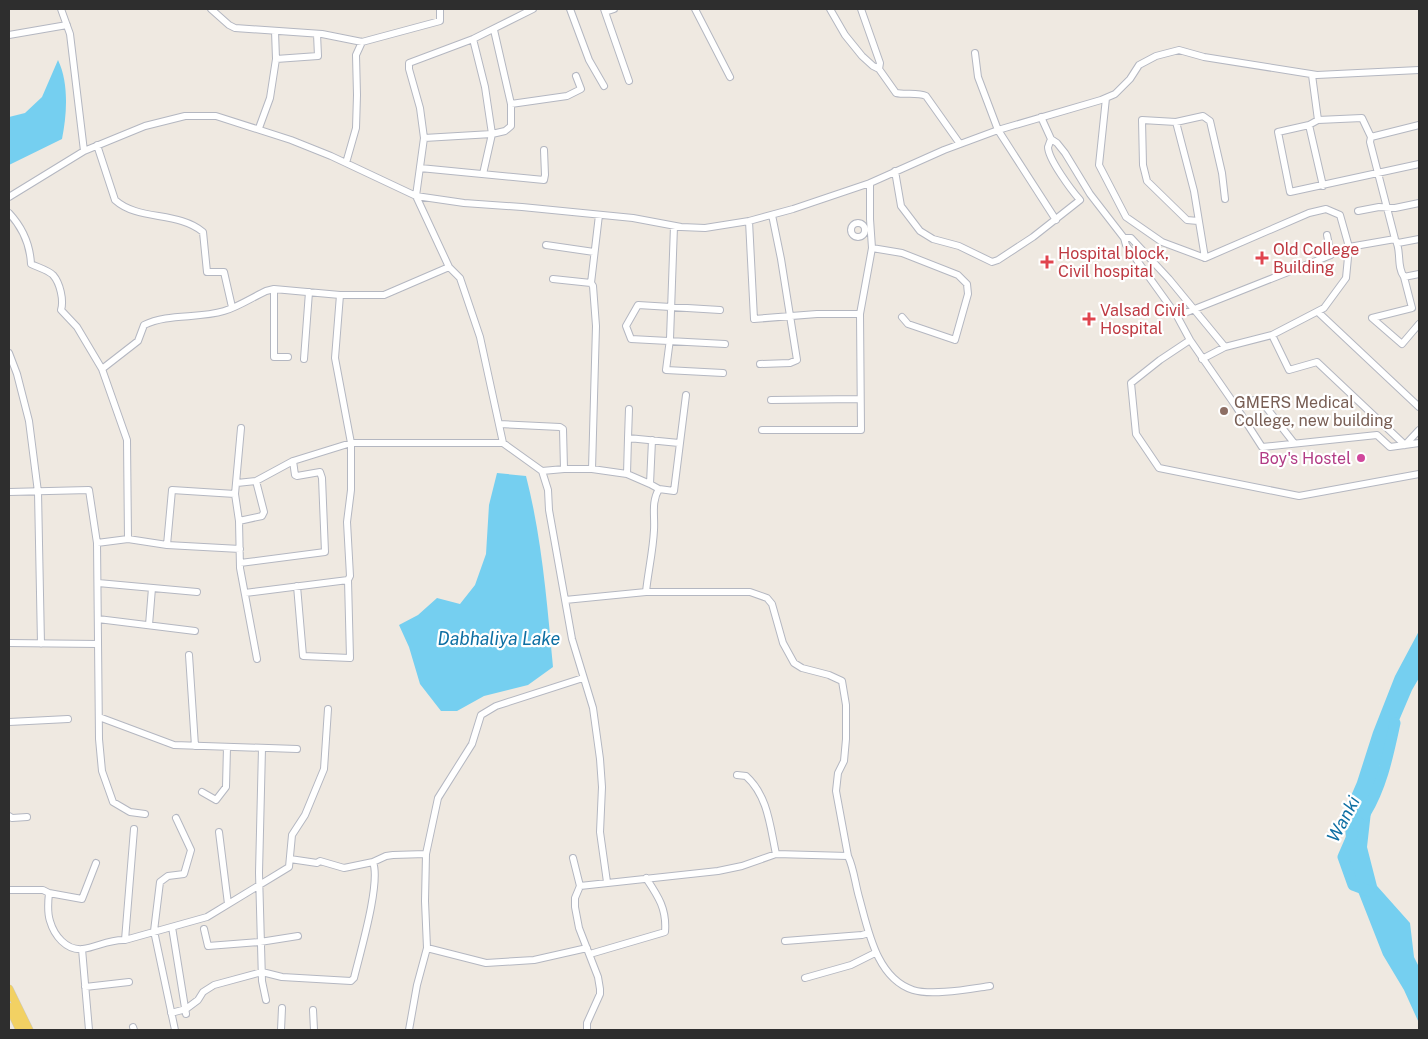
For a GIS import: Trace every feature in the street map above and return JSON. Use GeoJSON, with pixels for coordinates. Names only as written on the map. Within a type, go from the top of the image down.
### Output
{"type":"FeatureCollection","features":[{"type":"Feature","properties":{"kind":"main road"},"geometry":{"type":"LineString","coordinates":[[9,989],[29,1030]]}},
{"type":"Feature","properties":{"kind":"main road"},"geometry":{"type":"LineString","coordinates":[[9,1006],[20,1030]]}},
{"type":"Feature","properties":{"kind":"street"},"geometry":{"type":"LineString","coordinates":[[61,9],[70,34],[84,151]]}},
{"type":"Feature","properties":{"kind":"street"},"geometry":{"type":"LineString","coordinates":[[211,9],[229,25],[236,28],[317,34],[362,42],[440,21],[440,9]]}},
{"type":"Feature","properties":{"kind":"street"},"geometry":{"type":"LineString","coordinates":[[503,443],[480,337],[460,278],[449,267],[416,196],[424,138],[420,108],[409,63],[473,39],[488,30],[494,30],[506,21],[532,9]]}},
{"type":"Feature","properties":{"kind":"street"},"geometry":{"type":"LineString","coordinates":[[570,9],[589,60],[604,86]]}},
{"type":"Feature","properties":{"kind":"street"},"geometry":{"type":"LineString","coordinates":[[614,9],[604,10],[629,80]]}},
{"type":"Feature","properties":{"kind":"street"},"geometry":{"type":"LineString","coordinates":[[694,9],[730,78]]}},
{"type":"Feature","properties":{"kind":"street"},"geometry":{"type":"LineString","coordinates":[[830,9],[845,35],[862,56],[879,69],[896,93],[905,95],[922,94],[926,96],[960,144]]}},
{"type":"Feature","properties":{"kind":"street"},"geometry":{"type":"LineString","coordinates":[[861,9],[872,36],[880,63],[879,69]]}},
{"type":"Feature","properties":{"kind":"street"},"geometry":{"type":"LineString","coordinates":[[9,35],[67,25]]}},
{"type":"Feature","properties":{"kind":"street"},"geometry":{"type":"LineString","coordinates":[[424,138],[492,134],[505,131],[510,126],[511,104],[494,30]]}},
{"type":"Feature","properties":{"kind":"street"},"geometry":{"type":"LineString","coordinates":[[258,128],[270,98],[276,59],[275,31]]}},
{"type":"Feature","properties":{"kind":"street"},"geometry":{"type":"LineString","coordinates":[[276,59],[318,56],[317,34]]}},
{"type":"Feature","properties":{"kind":"street"},"geometry":{"type":"LineString","coordinates":[[473,39],[485,87],[492,134],[483,174]]}},
{"type":"Feature","properties":{"kind":"street"},"geometry":{"type":"LineString","coordinates":[[346,163],[356,128],[356,55],[362,42]]}},
{"type":"Feature","properties":{"kind":"street"},"geometry":{"type":"LineString","coordinates":[[9,197],[84,151],[145,126],[185,116],[216,116],[291,140],[416,196],[464,203],[633,218],[674,226],[705,228],[749,221],[772,215],[870,183],[960,144],[998,130],[1106,98],[1115,94],[1130,79],[1140,65],[1156,56],[1179,50],[1213,58],[1312,75],[1419,70]]}},
{"type":"Feature","properties":{"kind":"street"},"geometry":{"type":"LineString","coordinates":[[974,53],[978,77],[998,130],[1056,220]]}},
{"type":"Feature","properties":{"kind":"street"},"geometry":{"type":"LineString","coordinates":[[1312,75],[1318,120]]}},
{"type":"Feature","properties":{"kind":"street"},"geometry":{"type":"LineString","coordinates":[[511,104],[567,96],[582,89],[576,76]]}},
{"type":"Feature","properties":{"kind":"street"},"geometry":{"type":"LineString","coordinates":[[1106,98],[1099,165],[1126,217],[1162,242],[1205,258],[1309,213],[1326,209],[1340,215],[1349,247],[1346,278],[1324,308],[1272,335],[1225,347],[1202,359]]}},
{"type":"Feature","properties":{"kind":"street"},"geometry":{"type":"LineString","coordinates":[[1198,221],[1187,220],[1147,181],[1143,165],[1142,120],[1176,122],[1203,116],[1210,121],[1222,172],[1225,199]]}},
{"type":"Feature","properties":{"kind":"street"},"geometry":{"type":"LineString","coordinates":[[1041,117],[1051,139],[1065,153],[1090,194],[1124,238],[1126,245],[1177,316],[1202,359],[1262,447],[1378,435],[1390,446],[1419,443]]}},
{"type":"Feature","properties":{"kind":"street"},"geometry":{"type":"LineString","coordinates":[[1419,164],[1378,174],[1290,192],[1278,132],[1318,120],[1362,118],[1370,137],[1370,142],[1378,174],[1396,241],[1400,272],[1404,277],[1412,308],[1372,318],[1402,344],[1419,324]]}},
{"type":"Feature","properties":{"kind":"street"},"geometry":{"type":"LineString","coordinates":[[1176,122],[1194,191],[1205,258]]}},
{"type":"Feature","properties":{"kind":"street"},"geometry":{"type":"LineString","coordinates":[[1309,124],[1322,186]]}},
{"type":"Feature","properties":{"kind":"street"},"geometry":{"type":"LineString","coordinates":[[1370,137],[1419,125]]}},
{"type":"Feature","properties":{"kind":"street"},"geometry":{"type":"LineString","coordinates":[[895,171],[901,206],[920,231],[933,239],[959,246],[992,262],[1033,237],[1080,200],[1055,164],[1048,146],[1051,139]]}},
{"type":"Feature","properties":{"kind":"street"},"geometry":{"type":"LineString","coordinates":[[97,145],[115,200],[122,206],[142,213],[194,224],[203,232],[207,272],[224,272],[232,307]]}},
{"type":"Feature","properties":{"kind":"street"},"geometry":{"type":"LineString","coordinates":[[420,168],[544,180],[544,150]]}},
{"type":"Feature","properties":{"kind":"street"},"geometry":{"type":"LineString","coordinates":[[762,430],[861,430],[860,314],[872,248],[870,183]]}},
{"type":"Feature","properties":{"kind":"street"},"geometry":{"type":"LineString","coordinates":[[1358,211],[1419,202]]}},
{"type":"Feature","properties":{"kind":"street"},"geometry":{"type":"LineString","coordinates":[[9,213],[26,238],[31,264],[52,274],[58,284],[63,304],[61,310],[77,327],[102,369],[127,440],[128,539]]}},
{"type":"Feature","properties":{"kind":"street"},"geometry":{"type":"LineString","coordinates":[[592,469],[596,326],[593,286],[590,283],[599,215]]}},
{"type":"Feature","properties":{"kind":"street"},"geometry":{"type":"LineString","coordinates":[[760,364],[790,363],[797,360],[782,258],[772,215]]}},
{"type":"Feature","properties":{"kind":"street"},"geometry":{"type":"LineString","coordinates":[[749,221],[754,319],[817,314],[860,314]]}},
{"type":"Feature","properties":{"kind":"street"},"geometry":{"type":"LineString","coordinates":[[674,226],[670,342],[666,370],[723,373]]}},
{"type":"Feature","properties":{"kind":"street"},"geometry":{"type":"LineString","coordinates":[[1177,316],[1193,308],[1331,255],[1327,236]]}},
{"type":"Feature","properties":{"kind":"street"},"geometry":{"type":"LineString","coordinates":[[1124,238],[1131,238],[1169,279],[1225,347]]}},
{"type":"Feature","properties":{"kind":"street"},"geometry":{"type":"LineString","coordinates":[[1349,247],[1419,238]]}},
{"type":"Feature","properties":{"kind":"street"},"geometry":{"type":"LineString","coordinates":[[546,245],[594,252]]}},
{"type":"Feature","properties":{"kind":"street"},"geometry":{"type":"LineString","coordinates":[[872,248],[902,253],[958,275],[968,284],[968,294],[955,340],[908,324],[902,317]]}},
{"type":"Feature","properties":{"kind":"street"},"geometry":{"type":"LineString","coordinates":[[102,369],[138,341],[144,325],[148,322],[165,318],[224,311],[274,289],[340,295],[384,295],[449,267]]}},
{"type":"Feature","properties":{"kind":"street"},"geometry":{"type":"LineString","coordinates":[[1404,277],[1419,274]]}},
{"type":"Feature","properties":{"kind":"street"},"geometry":{"type":"LineString","coordinates":[[553,279],[590,283]]}},
{"type":"Feature","properties":{"kind":"street"},"geometry":{"type":"LineString","coordinates":[[274,289],[274,357],[288,357]]}},
{"type":"Feature","properties":{"kind":"street"},"geometry":{"type":"LineString","coordinates":[[304,359],[309,292]]}},
{"type":"Feature","properties":{"kind":"street"},"geometry":{"type":"LineString","coordinates":[[297,586],[303,656],[350,658],[348,580],[350,576],[347,522],[351,490],[351,443],[335,358],[340,295]]}},
{"type":"Feature","properties":{"kind":"street"},"geometry":{"type":"LineString","coordinates":[[720,310],[638,305],[626,326],[631,339],[725,344]]}},
{"type":"Feature","properties":{"kind":"street"},"geometry":{"type":"LineString","coordinates":[[1318,312],[1419,407]]}},
{"type":"Feature","properties":{"kind":"street"},"geometry":{"type":"LineString","coordinates":[[1272,335],[1289,370],[1317,362],[1405,445]]}},
{"type":"Feature","properties":{"kind":"street"},"geometry":{"type":"LineString","coordinates":[[1190,340],[1160,360],[1131,383],[1136,434],[1159,468],[1299,496],[1419,474]]}},
{"type":"Feature","properties":{"kind":"street"},"geometry":{"type":"LineString","coordinates":[[9,353],[29,421],[38,492],[41,644]]}},
{"type":"Feature","properties":{"kind":"street"},"geometry":{"type":"LineString","coordinates":[[542,471],[592,469],[627,474],[659,489],[674,491],[686,395]]}},
{"type":"Feature","properties":{"kind":"street"},"geometry":{"type":"LineString","coordinates":[[771,400],[860,399]]}},
{"type":"Feature","properties":{"kind":"street"},"geometry":{"type":"LineString","coordinates":[[1235,406],[1256,400],[1262,402],[1294,444]]}},
{"type":"Feature","properties":{"kind":"street"},"geometry":{"type":"LineString","coordinates":[[627,474],[629,409]]}},
{"type":"Feature","properties":{"kind":"street"},"geometry":{"type":"LineString","coordinates":[[499,424],[560,427],[564,429],[564,469]]}},
{"type":"Feature","properties":{"kind":"street"},"geometry":{"type":"LineString","coordinates":[[241,428],[235,494],[239,521],[240,563],[258,659]]}},
{"type":"Feature","properties":{"kind":"street"},"geometry":{"type":"LineString","coordinates":[[1405,445],[1419,430]]}},
{"type":"Feature","properties":{"kind":"street"},"geometry":{"type":"LineString","coordinates":[[628,438],[679,442]]}},
{"type":"Feature","properties":{"kind":"street"},"geometry":{"type":"LineString","coordinates":[[650,484],[652,440]]}},
{"type":"Feature","properties":{"kind":"street"},"geometry":{"type":"LineString","coordinates":[[237,483],[256,481],[293,461],[351,443],[503,443],[542,471],[548,490],[548,510],[572,639],[593,708],[602,787],[600,832],[607,882]]}},
{"type":"Feature","properties":{"kind":"street"},"geometry":{"type":"LineString","coordinates":[[240,563],[325,552],[322,478],[320,472],[297,476],[295,475],[293,461]]}},
{"type":"Feature","properties":{"kind":"street"},"geometry":{"type":"LineString","coordinates":[[239,521],[262,516],[264,512],[256,481]]}},
{"type":"Feature","properties":{"kind":"street"},"geometry":{"type":"LineString","coordinates":[[646,592],[654,531],[653,508],[659,489]]}},
{"type":"Feature","properties":{"kind":"street"},"geometry":{"type":"LineString","coordinates":[[9,492],[89,490],[97,543],[99,718],[102,771],[113,802],[130,812],[145,814]]}},
{"type":"Feature","properties":{"kind":"street"},"geometry":{"type":"LineString","coordinates":[[167,545],[172,490],[235,494]]}},
{"type":"Feature","properties":{"kind":"street"},"geometry":{"type":"LineString","coordinates":[[97,543],[128,539],[167,545],[240,549]]}},
{"type":"Feature","properties":{"kind":"street"},"geometry":{"type":"LineString","coordinates":[[245,593],[348,580]]}},
{"type":"Feature","properties":{"kind":"street"},"geometry":{"type":"LineString","coordinates":[[98,583],[196,592]]}},
{"type":"Feature","properties":{"kind":"street"},"geometry":{"type":"LineString","coordinates":[[149,625],[152,588]]}},
{"type":"Feature","properties":{"kind":"street"},"geometry":{"type":"LineString","coordinates":[[565,600],[646,592],[750,592],[767,598],[772,604],[784,643],[794,663],[802,668],[829,675],[842,681],[846,705],[846,739],[844,761],[838,773],[836,791],[848,856],[875,953],[895,981],[914,990],[945,992],[990,986]]}},
{"type":"Feature","properties":{"kind":"street"},"geometry":{"type":"LineString","coordinates":[[98,619],[195,631]]}},
{"type":"Feature","properties":{"kind":"street"},"geometry":{"type":"LineString","coordinates":[[9,643],[98,644]]}},
{"type":"Feature","properties":{"kind":"street"},"geometry":{"type":"LineString","coordinates":[[189,655],[195,746]]}},
{"type":"Feature","properties":{"kind":"street"},"geometry":{"type":"LineString","coordinates":[[410,1030],[417,985],[427,948],[425,902],[426,854],[438,798],[472,744],[481,715],[496,706],[583,678]]}},
{"type":"Feature","properties":{"kind":"street"},"geometry":{"type":"LineString","coordinates":[[49,893],[48,909],[50,921],[60,939],[70,948],[82,949],[118,939],[125,940],[207,917],[289,867],[292,835],[305,815],[324,769],[328,709]]}},
{"type":"Feature","properties":{"kind":"street"},"geometry":{"type":"LineString","coordinates":[[99,718],[174,745],[298,749]]}},
{"type":"Feature","properties":{"kind":"street"},"geometry":{"type":"LineString","coordinates":[[9,722],[68,719]]}},
{"type":"Feature","properties":{"kind":"street"},"geometry":{"type":"LineString","coordinates":[[202,792],[216,800],[226,788],[227,747]]}},
{"type":"Feature","properties":{"kind":"street"},"geometry":{"type":"LineString","coordinates":[[262,748],[259,872],[260,942],[266,1000]]}},
{"type":"Feature","properties":{"kind":"street"},"geometry":{"type":"LineString","coordinates":[[737,775],[746,776],[755,784],[764,801],[776,854]]}},
{"type":"Feature","properties":{"kind":"street"},"geometry":{"type":"LineString","coordinates":[[9,816],[12,818],[27,817]]}},
{"type":"Feature","properties":{"kind":"street"},"geometry":{"type":"LineString","coordinates":[[175,1030],[154,932],[160,882],[168,876],[184,874],[191,850],[176,818]]}},
{"type":"Feature","properties":{"kind":"street"},"geometry":{"type":"LineString","coordinates":[[125,940],[134,828]]}},
{"type":"Feature","properties":{"kind":"street"},"geometry":{"type":"LineString","coordinates":[[219,832],[228,904]]}},
{"type":"Feature","properties":{"kind":"street"},"geometry":{"type":"LineString","coordinates":[[290,858],[317,863],[320,861],[344,868],[373,862],[386,856],[426,854]]}},
{"type":"Feature","properties":{"kind":"street"},"geometry":{"type":"LineString","coordinates":[[580,886],[718,871],[742,866],[776,854],[848,856]]}},
{"type":"Feature","properties":{"kind":"street"},"geometry":{"type":"LineString","coordinates":[[573,858],[580,886],[575,898],[579,928],[598,977],[600,989],[598,1000],[587,1023],[586,1030]]}},
{"type":"Feature","properties":{"kind":"street"},"geometry":{"type":"LineString","coordinates":[[171,1013],[186,1012],[203,992],[214,985],[262,972],[292,978],[351,981],[354,978],[372,906],[376,869],[373,862]]}},
{"type":"Feature","properties":{"kind":"street"},"geometry":{"type":"LineString","coordinates":[[9,890],[43,890],[49,893],[82,899],[96,863]]}},
{"type":"Feature","properties":{"kind":"street"},"geometry":{"type":"LineString","coordinates":[[427,948],[486,963],[534,960],[588,951],[665,932],[664,910],[661,901],[646,878]]}},
{"type":"Feature","properties":{"kind":"street"},"geometry":{"type":"LineString","coordinates":[[172,927],[186,1012]]}},
{"type":"Feature","properties":{"kind":"street"},"geometry":{"type":"LineString","coordinates":[[204,929],[208,946],[260,942],[298,936]]}},
{"type":"Feature","properties":{"kind":"street"},"geometry":{"type":"LineString","coordinates":[[786,941],[869,933]]}},
{"type":"Feature","properties":{"kind":"street"},"geometry":{"type":"LineString","coordinates":[[82,949],[89,1030]]}},
{"type":"Feature","properties":{"kind":"street"},"geometry":{"type":"LineString","coordinates":[[805,978],[851,965],[875,953]]}},
{"type":"Feature","properties":{"kind":"street"},"geometry":{"type":"LineString","coordinates":[[85,988],[130,982]]}},
{"type":"Feature","properties":{"kind":"street"},"geometry":{"type":"LineString","coordinates":[[281,1030],[282,1008]]}},
{"type":"Feature","properties":{"kind":"street"},"geometry":{"type":"LineString","coordinates":[[313,1010],[314,1030]]}},
{"type":"Feature","properties":{"kind":"water"},"geometry":{"type":"Polygon","coordinates":[[[58,60],[62,69],[66,99],[62,139],[9,165],[9,117],[25,113],[42,97],[58,60]]]}},
{"type":"Feature","properties":{"kind":"water","name":"Dabhaliya Lake"},"geometry":{"type":"Polygon","coordinates":[[[497,473],[526,476],[540,547],[553,667],[528,685],[484,696],[457,711],[441,711],[420,684],[409,647],[399,625],[418,615],[437,598],[460,604],[475,585],[486,554],[489,505],[497,473]]]}},
{"type":"Feature","properties":{"kind":"water"},"geometry":{"type":"Polygon","coordinates":[[[1419,631],[1419,678],[1380,765],[1372,803],[1367,847],[1377,886],[1410,923],[1414,957],[1419,967],[1419,1023],[1404,990],[1383,955],[1348,866],[1344,812],[1357,782],[1373,732],[1395,676],[1419,631]]]}},
{"type":"Feature","properties":{"kind":"waterway","name":"Wanki"},"geometry":{"type":"LineString","coordinates":[[1365,814],[1380,781],[1395,723]]}},
{"type":"Feature","properties":{"kind":"waterway","name":"Wanki"},"geometry":{"type":"LineString","coordinates":[[1353,834],[1343,857],[1353,885],[1369,891]]}},
{"type":"Feature","properties":{"kind":"place","name":"Old College Building"},"geometry":{"type":"Point","coordinates":[1262,258]}},
{"type":"Feature","properties":{"kind":"place","name":"Hospital block, Civil hospital"},"geometry":{"type":"Point","coordinates":[1047,262]}},
{"type":"Feature","properties":{"kind":"place","name":"Valsad Civil Hospital"},"geometry":{"type":"Point","coordinates":[1089,319]}},
{"type":"Feature","properties":{"kind":"place","name":"GMERS Medical College, new building"},"geometry":{"type":"Point","coordinates":[1224,411]}},
{"type":"Feature","properties":{"kind":"place","name":"Boy's Hostel"},"geometry":{"type":"Point","coordinates":[1361,458]}}]}
